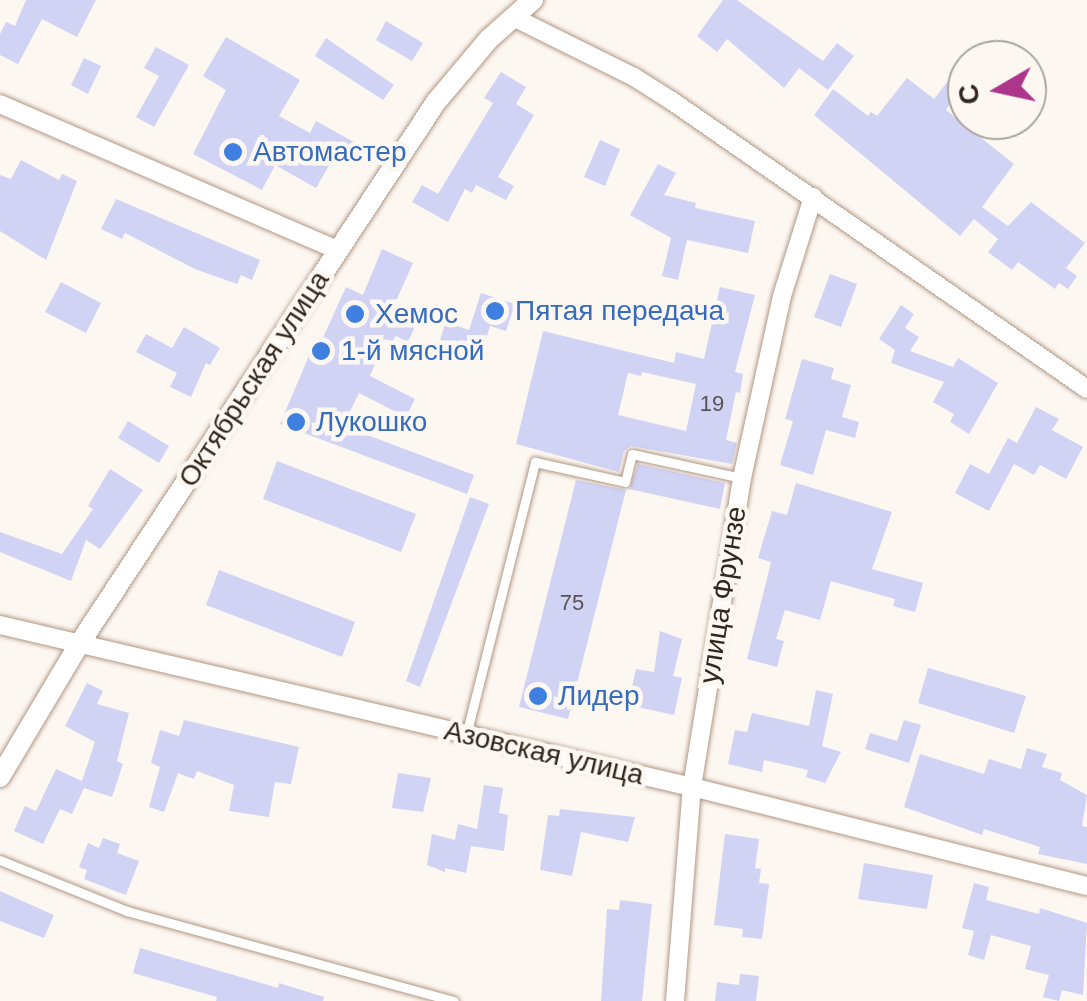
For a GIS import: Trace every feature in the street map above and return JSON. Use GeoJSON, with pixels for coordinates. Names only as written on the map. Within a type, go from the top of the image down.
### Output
{"type":"FeatureCollection","features":[{"type":"Feature","properties":{"kind":"street","name":"Октябрьская улица"},"geometry":{"type":"LineString","coordinates":[[0,777],[78,646],[436,102],[466,64],[533,0]]}},
{"type":"Feature","properties":{"kind":"street"},"geometry":{"type":"LineString","coordinates":[[513,17],[634,76],[1087,389]]}},
{"type":"Feature","properties":{"kind":"street"},"geometry":{"type":"LineString","coordinates":[[0,104],[338,250]]}},
{"type":"Feature","properties":{"kind":"street","name":"улица Фрунзе"},"geometry":{"type":"LineString","coordinates":[[675,1001],[692,787],[742,478],[782,296],[813,197]]}},
{"type":"Feature","properties":{"kind":"street","name":"Азовская улица"},"geometry":{"type":"LineString","coordinates":[[0,625],[692,787],[1087,886]]}},
{"type":"Feature","properties":{"kind":"lane"},"geometry":{"type":"LineString","coordinates":[[466,735],[535,462],[625,482],[632,454],[742,478]]}},
{"type":"Feature","properties":{"kind":"lane"},"geometry":{"type":"LineString","coordinates":[[0,860],[126,911],[454,1001]]}},
{"type":"Feature","properties":{"kind":"lane"},"geometry":{"type":"LineString","coordinates":[[402,1001],[406,988]]}},
{"type":"Feature","properties":{"kind":"building"},"geometry":{"type":"Polygon","coordinates":[[[26,0],[96,0],[77,37],[42,19],[18,64],[0,55],[0,34],[6,22],[15,26],[26,0]]]}},
{"type":"Feature","properties":{"kind":"building"},"geometry":{"type":"Polygon","coordinates":[[[723,0],[737,0],[823,61],[837,43],[854,56],[828,90],[799,68],[784,88],[727,39],[717,52],[697,36],[723,0]]]}},
{"type":"Feature","properties":{"kind":"building"},"geometry":{"type":"Polygon","coordinates":[[[386,21],[423,43],[412,61],[376,40],[386,21]]]}},
{"type":"Feature","properties":{"kind":"building"},"geometry":{"type":"Polygon","coordinates":[[[226,37],[300,80],[279,116],[310,133],[316,121],[354,142],[344,160],[335,155],[316,188],[275,165],[262,190],[193,154],[226,90],[203,76],[226,37]]]}},
{"type":"Feature","properties":{"kind":"building"},"geometry":{"type":"Polygon","coordinates":[[[326,38],[394,85],[383,100],[315,56],[326,38]]]}},
{"type":"Feature","properties":{"kind":"building"},"geometry":{"type":"Polygon","coordinates":[[[156,47],[189,65],[154,127],[136,117],[159,76],[144,68],[156,47]]]}},
{"type":"Feature","properties":{"kind":"building"},"geometry":{"type":"Polygon","coordinates":[[[84,58],[101,66],[88,94],[71,85],[84,58]]]}},
{"type":"Feature","properties":{"kind":"building"},"geometry":{"type":"Polygon","coordinates":[[[501,72],[526,87],[516,104],[534,115],[498,177],[514,186],[506,200],[476,185],[472,193],[465,189],[448,222],[412,202],[422,185],[438,194],[493,103],[484,98],[501,72]]]}},
{"type":"Feature","properties":{"kind":"building"},"geometry":{"type":"Polygon","coordinates":[[[907,78],[934,99],[947,82],[947,140],[984,140],[1014,164],[982,207],[1008,226],[1031,202],[1085,243],[1066,268],[1077,276],[1068,289],[1059,283],[1055,289],[1018,262],[1012,270],[988,252],[998,239],[974,219],[960,236],[814,115],[833,89],[868,116],[871,112],[877,116],[907,78]]]}},
{"type":"Feature","properties":{"kind":"building"},"geometry":{"type":"Polygon","coordinates":[[[600,140],[620,149],[605,186],[584,177],[600,140]]]}},
{"type":"Feature","properties":{"kind":"building"},"geometry":{"type":"Polygon","coordinates":[[[21,160],[59,180],[62,174],[77,181],[46,260],[0,231],[0,175],[11,179],[21,160]]]}},
{"type":"Feature","properties":{"kind":"building"},"geometry":{"type":"Polygon","coordinates":[[[658,164],[676,173],[664,195],[696,203],[695,208],[755,221],[748,253],[687,240],[678,280],[662,276],[671,238],[630,215],[658,164]]]}},
{"type":"Feature","properties":{"kind":"building"},"geometry":{"type":"Polygon","coordinates":[[[116,199],[260,260],[252,280],[241,275],[237,284],[195,269],[125,233],[122,239],[101,229],[116,199]]]}},
{"type":"Feature","properties":{"kind":"building"},"geometry":{"type":"Polygon","coordinates":[[[382,249],[413,263],[393,308],[418,320],[408,342],[396,336],[392,342],[385,339],[370,376],[415,399],[406,417],[359,393],[343,426],[474,475],[467,494],[280,424],[316,339],[321,342],[346,287],[363,295],[382,249]]]}},
{"type":"Feature","properties":{"kind":"building"},"geometry":{"type":"Polygon","coordinates":[[[830,274],[857,284],[841,327],[814,317],[830,274]]]}},
{"type":"Feature","properties":{"kind":"building"},"geometry":{"type":"Polygon","coordinates":[[[61,282],[101,303],[86,333],[45,312],[61,282]]]}},
{"type":"Feature","properties":{"kind":"building"},"geometry":{"type":"Polygon","coordinates":[[[720,287],[755,295],[735,372],[743,374],[726,440],[737,443],[732,464],[631,446],[624,451],[619,472],[516,444],[543,331],[674,363],[676,352],[704,359],[720,287]],[[642,372],[641,376],[628,373],[618,415],[686,431],[696,384],[642,372]]]}},
{"type":"Feature","properties":{"kind":"building"},"geometry":{"type":"Polygon","coordinates":[[[481,293],[515,304],[506,331],[490,326],[481,354],[440,340],[446,322],[469,330],[481,293]]]}},
{"type":"Feature","properties":{"kind":"building"},"geometry":{"type":"Polygon","coordinates":[[[901,305],[914,314],[905,328],[919,337],[910,351],[953,367],[958,358],[998,383],[969,434],[950,422],[954,414],[933,402],[944,382],[891,363],[895,350],[879,339],[901,305]]]}},
{"type":"Feature","properties":{"kind":"building"},"geometry":{"type":"Polygon","coordinates":[[[184,327],[220,348],[210,365],[206,363],[191,397],[170,387],[177,373],[136,352],[146,334],[172,348],[184,327]]]}},
{"type":"Feature","properties":{"kind":"building"},"geometry":{"type":"Polygon","coordinates":[[[802,359],[834,368],[831,379],[851,385],[842,417],[859,422],[855,438],[826,430],[813,475],[780,465],[793,421],[785,419],[802,359]]]}},
{"type":"Feature","properties":{"kind":"building"},"geometry":{"type":"Polygon","coordinates":[[[1036,407],[1059,419],[1052,430],[1083,447],[1066,479],[1040,465],[1034,475],[1014,464],[989,511],[955,493],[970,464],[989,474],[1008,438],[1017,443],[1036,407]]]}},
{"type":"Feature","properties":{"kind":"building"},"geometry":{"type":"Polygon","coordinates":[[[128,421],[169,446],[159,463],[118,438],[128,421]]]}},
{"type":"Feature","properties":{"kind":"building"},"geometry":{"type":"Polygon","coordinates":[[[277,461],[416,514],[401,552],[263,499],[277,461]]]}},
{"type":"Feature","properties":{"kind":"building"},"geometry":{"type":"Polygon","coordinates":[[[638,464],[725,483],[720,509],[629,489],[638,464]]]}},
{"type":"Feature","properties":{"kind":"building"},"geometry":{"type":"Polygon","coordinates":[[[110,469],[143,490],[100,549],[86,540],[71,581],[0,552],[0,532],[62,554],[93,509],[88,506],[110,469]]]}},
{"type":"Feature","properties":{"kind":"building"},"geometry":{"type":"Polygon","coordinates":[[[576,480],[626,490],[568,719],[519,707],[576,480]]]}},
{"type":"Feature","properties":{"kind":"building"},"geometry":{"type":"Polygon","coordinates":[[[796,483],[892,512],[872,569],[923,583],[915,612],[893,606],[895,599],[831,581],[820,620],[785,610],[776,639],[784,641],[777,667],[747,659],[771,562],[758,558],[772,511],[787,515],[796,483]]]}},
{"type":"Feature","properties":{"kind":"building"},"geometry":{"type":"Polygon","coordinates":[[[470,497],[489,504],[420,687],[406,681],[470,497]]]}},
{"type":"Feature","properties":{"kind":"building"},"geometry":{"type":"Polygon","coordinates":[[[219,570],[355,622],[342,657],[206,605],[219,570]]]}},
{"type":"Feature","properties":{"kind":"building"},"geometry":{"type":"Polygon","coordinates":[[[660,631],[682,639],[673,676],[682,678],[674,715],[628,705],[636,669],[654,672],[660,631]]]}},
{"type":"Feature","properties":{"kind":"building"},"geometry":{"type":"Polygon","coordinates":[[[928,668],[1026,696],[1014,733],[918,703],[928,668]]]}},
{"type":"Feature","properties":{"kind":"building"},"geometry":{"type":"Polygon","coordinates":[[[87,683],[103,691],[97,704],[129,713],[117,761],[123,764],[112,797],[84,788],[72,814],[60,809],[43,844],[14,831],[25,806],[36,811],[56,769],[82,781],[95,742],[65,726],[87,683]]]}},
{"type":"Feature","properties":{"kind":"building"},"geometry":{"type":"Polygon","coordinates":[[[816,690],[833,694],[822,746],[841,752],[825,783],[806,777],[808,770],[764,760],[762,772],[728,764],[735,730],[747,732],[752,713],[809,726],[816,690]]]}},
{"type":"Feature","properties":{"kind":"building"},"geometry":{"type":"Polygon","coordinates":[[[184,720],[299,747],[291,784],[275,782],[269,817],[229,811],[234,785],[197,771],[194,779],[178,773],[164,812],[149,807],[160,767],[151,763],[160,730],[179,736],[184,720]]]}},
{"type":"Feature","properties":{"kind":"building"},"geometry":{"type":"Polygon","coordinates":[[[904,720],[921,725],[909,763],[865,749],[870,733],[897,741],[904,720]]]}},
{"type":"Feature","properties":{"kind":"building"},"geometry":{"type":"Polygon","coordinates":[[[1027,748],[1047,754],[1042,767],[1062,773],[1060,780],[1087,795],[1082,826],[1087,827],[1087,864],[1038,854],[1040,847],[984,829],[982,835],[904,807],[920,754],[984,774],[989,759],[1021,769],[1027,748]]]}},
{"type":"Feature","properties":{"kind":"building"},"geometry":{"type":"Polygon","coordinates":[[[398,773],[431,778],[423,812],[392,808],[398,773]]]}},
{"type":"Feature","properties":{"kind":"building"},"geometry":{"type":"Polygon","coordinates":[[[484,785],[503,788],[499,813],[508,815],[504,851],[471,846],[466,873],[445,868],[445,872],[427,865],[432,834],[455,840],[458,824],[477,829],[484,785]]]}},
{"type":"Feature","properties":{"kind":"building"},"geometry":{"type":"Polygon","coordinates":[[[560,809],[635,817],[628,842],[581,832],[572,876],[540,870],[548,815],[559,816],[560,809]]]}},
{"type":"Feature","properties":{"kind":"building"},"geometry":{"type":"Polygon","coordinates":[[[725,834],[759,839],[755,868],[761,869],[759,883],[769,884],[762,939],[742,937],[743,929],[714,925],[725,834]]]}},
{"type":"Feature","properties":{"kind":"building"},"geometry":{"type":"Polygon","coordinates":[[[103,838],[120,844],[117,853],[139,861],[126,895],[84,879],[87,870],[79,867],[88,843],[99,848],[103,838]]]}},
{"type":"Feature","properties":{"kind":"building"},"geometry":{"type":"Polygon","coordinates":[[[864,863],[933,875],[927,909],[858,899],[864,863]]]}},
{"type":"Feature","properties":{"kind":"building"},"geometry":{"type":"Polygon","coordinates":[[[974,883],[989,887],[986,900],[1039,914],[1040,908],[1087,923],[1083,995],[1062,990],[1059,1001],[1043,997],[1049,975],[1025,969],[1031,946],[991,935],[984,960],[968,955],[974,931],[962,928],[974,883]]]}},
{"type":"Feature","properties":{"kind":"building"},"geometry":{"type":"Polygon","coordinates":[[[0,891],[54,915],[44,938],[0,921],[0,891]]]}},
{"type":"Feature","properties":{"kind":"building"},"geometry":{"type":"Polygon","coordinates":[[[620,900],[652,904],[642,1001],[601,1001],[607,909],[619,910],[620,900]]]}},
{"type":"Feature","properties":{"kind":"building"},"geometry":{"type":"Polygon","coordinates":[[[140,948],[278,988],[279,983],[324,997],[323,1001],[216,1001],[217,997],[133,973],[140,948]]]}},
{"type":"Feature","properties":{"kind":"building"},"geometry":{"type":"Polygon","coordinates":[[[740,974],[759,976],[756,1001],[715,1001],[717,982],[739,985],[740,974]]]}},
{"type":"Feature","properties":{"kind":"place","name":"Автомастер"},"geometry":{"type":"Point","coordinates":[233,152]}},
{"type":"Feature","properties":{"kind":"place","name":"Пятая передача"},"geometry":{"type":"Point","coordinates":[495,311]}},
{"type":"Feature","properties":{"kind":"place","name":"Хемос"},"geometry":{"type":"Point","coordinates":[355,314]}},
{"type":"Feature","properties":{"kind":"place","name":"1-й мясной"},"geometry":{"type":"Point","coordinates":[321,351]}},
{"type":"Feature","properties":{"kind":"place","name":"Лукошко"},"geometry":{"type":"Point","coordinates":[296,422]}},
{"type":"Feature","properties":{"kind":"place","name":"Лидер"},"geometry":{"type":"Point","coordinates":[538,696]}}]}
